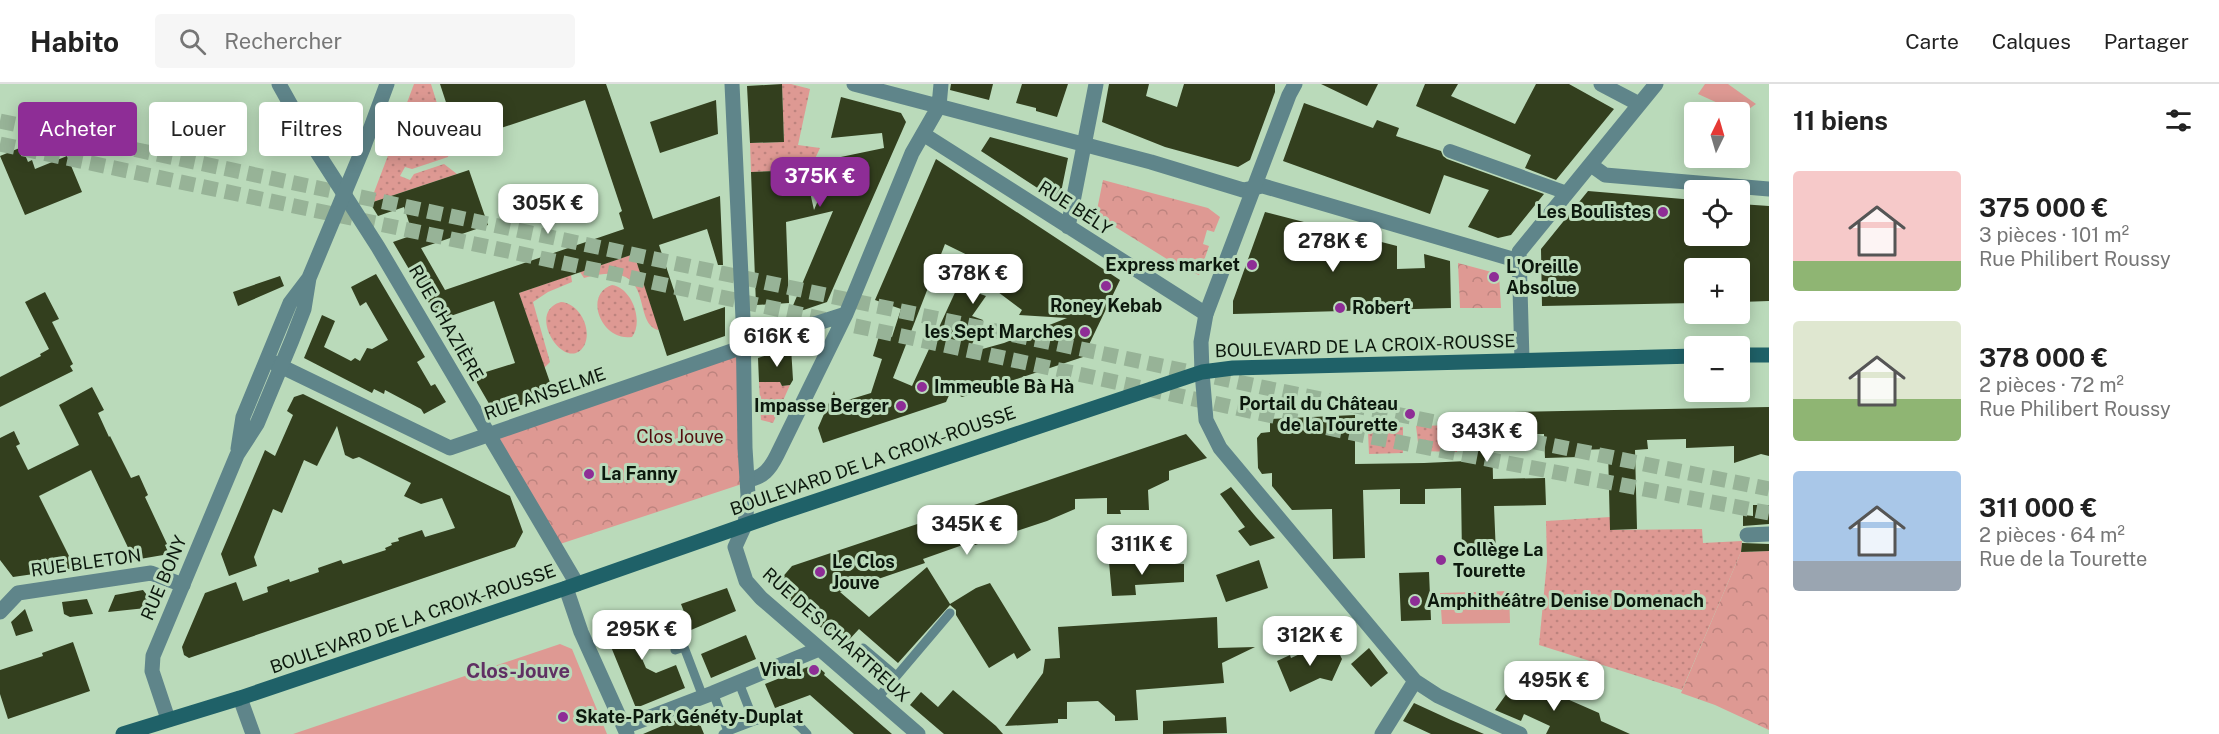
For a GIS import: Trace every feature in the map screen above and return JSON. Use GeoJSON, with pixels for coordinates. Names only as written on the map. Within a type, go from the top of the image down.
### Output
{"type":"FeatureCollection","features":[{"type":"Feature","properties":{"kind":"main road"},"geometry":{"type":"LineString","coordinates":[[1750,355],[1769,355]]}},
{"type":"Feature","properties":{"kind":"main road","name":"BOULEVARD DE LA CROIX-ROUSSE"},"geometry":{"type":"LineString","coordinates":[[123,734],[240,698],[572,586],[744,525],[1202,372],[1233,368],[1684,356]]}},
{"type":"Feature","properties":{"kind":"street","name":"RUE CHAZIÈRE"},"geometry":{"type":"LineString","coordinates":[[279,84],[317,152],[344,192],[488,434],[572,586],[581,633],[625,730]]}},
{"type":"Feature","properties":{"kind":"street","name":"RUE BONY"},"geometry":{"type":"LineString","coordinates":[[168,719],[151,664],[237,455],[257,424],[281,366],[304,309],[309,278],[387,84]]}},
{"type":"Feature","properties":{"kind":"street","name":"RUE DES CHARTREUX"},"geometry":{"type":"LineString","coordinates":[[732,84],[748,510],[735,547],[746,581],[761,598],[918,734]]}},
{"type":"Feature","properties":{"kind":"street"},"geometry":{"type":"LineString","coordinates":[[854,84],[1084,144],[1243,190],[1263,186],[1519,261]]}},
{"type":"Feature","properties":{"kind":"street"},"geometry":{"type":"LineString","coordinates":[[747,480],[759,478],[772,464],[846,314],[912,153],[939,106],[941,84]]}},
{"type":"Feature","properties":{"kind":"street"},"geometry":{"type":"LineString","coordinates":[[1068,227],[1096,84]]}},
{"type":"Feature","properties":{"kind":"street"},"geometry":{"type":"LineString","coordinates":[[1602,84],[1639,104]]}},
{"type":"Feature","properties":{"kind":"street"},"geometry":{"type":"LineString","coordinates":[[1522,360],[1519,252],[1656,84]]}},
{"type":"Feature","properties":{"kind":"street"},"geometry":{"type":"LineString","coordinates":[[1291,88],[1206,314],[1201,342],[1206,420],[1220,448],[1415,681],[1438,696],[1520,734]]}},
{"type":"Feature","properties":{"kind":"street","name":"RUE BÉLY"},"geometry":{"type":"LineString","coordinates":[[923,134],[1206,314]]}},
{"type":"Feature","properties":{"kind":"street"},"geometry":{"type":"LineString","coordinates":[[1450,151],[1567,193]]}},
{"type":"Feature","properties":{"kind":"street"},"geometry":{"type":"LineString","coordinates":[[1592,165],[1605,175],[1769,189]]}},
{"type":"Feature","properties":{"kind":"street","name":"RUE BONY"},"geometry":{"type":"LineString","coordinates":[[237,455],[243,417],[290,303],[309,278]]}},
{"type":"Feature","properties":{"kind":"street","name":"RUE ANSELME"},"geometry":{"type":"LineString","coordinates":[[267,359],[450,448],[743,346],[846,314]]}},
{"type":"Feature","properties":{"kind":"street"},"geometry":{"type":"LineString","coordinates":[[1747,535],[1769,534]]}},
{"type":"Feature","properties":{"kind":"street","name":"RUE BLETON"},"geometry":{"type":"LineString","coordinates":[[0,612],[18,593],[151,573],[183,585]]}},
{"type":"Feature","properties":{"kind":"street"},"geometry":{"type":"LineString","coordinates":[[625,730],[819,650]]}},
{"type":"Feature","properties":{"kind":"street"},"geometry":{"type":"LineString","coordinates":[[1382,734],[1415,681]]}},
{"type":"Feature","properties":{"kind":"street"},"geometry":{"type":"LineString","coordinates":[[240,698],[253,734]]}},
{"type":"Feature","properties":{"kind":"lane"},"geometry":{"type":"LineString","coordinates":[[877,699],[950,613]]}},
{"type":"Feature","properties":{"kind":"lane"},"geometry":{"type":"LineString","coordinates":[[675,650],[684,647],[725,733],[772,716],[789,718],[800,725],[807,734]]}},
{"type":"Feature","properties":{"kind":"lane"},"geometry":{"type":"LineString","coordinates":[[863,648],[897,676]]}},
{"type":"Feature","properties":{"kind":"lane"},"geometry":{"type":"LineString","coordinates":[[739,683],[754,721]]}},
{"type":"Feature","properties":{"kind":"green space"},"geometry":{"type":"Polygon","coordinates":[[[414,84],[431,84],[437,102],[407,102],[414,84]]]}},
{"type":"Feature","properties":{"kind":"green space"},"geometry":{"type":"Polygon","coordinates":[[[782,84],[810,89],[798,145],[820,148],[813,163],[777,171],[751,172],[750,143],[784,142],[782,84]]]}},
{"type":"Feature","properties":{"kind":"green space"},"geometry":{"type":"Polygon","coordinates":[[[1705,84],[1728,84],[1756,104],[1750,108],[1750,102],[1716,102],[1698,94],[1705,84]]]}},
{"type":"Feature","properties":{"kind":"green space"},"geometry":{"type":"Polygon","coordinates":[[[388,156],[448,156],[412,169],[405,167],[400,176],[410,180],[414,174],[444,164],[457,174],[370,203],[388,156]]]}},
{"type":"Feature","properties":{"kind":"green space"},"geometry":{"type":"Polygon","coordinates":[[[1103,180],[1208,208],[1220,217],[1214,232],[1207,230],[1203,244],[1209,246],[1199,275],[1183,269],[1096,215],[1103,180]]]}},
{"type":"Feature","properties":{"kind":"green space"},"geometry":{"type":"Polygon","coordinates":[[[634,254],[658,330],[650,325],[645,316],[639,293],[633,283],[623,276],[608,274],[584,278],[580,272],[634,254]]]}},
{"type":"Feature","properties":{"kind":"green space"},"geometry":{"type":"Polygon","coordinates":[[[1458,263],[1499,274],[1501,308],[1460,308],[1458,263]]]}},
{"type":"Feature","properties":{"kind":"green space"},"geometry":{"type":"Polygon","coordinates":[[[571,275],[572,282],[548,292],[533,302],[550,362],[544,368],[519,293],[571,275]]]}},
{"type":"Feature","properties":{"kind":"green space"},"geometry":{"type":"Polygon","coordinates":[[[612,285],[625,292],[634,306],[637,323],[632,337],[621,337],[612,332],[604,325],[600,316],[597,307],[599,298],[603,290],[612,285]]]}},
{"type":"Feature","properties":{"kind":"green space"},"geometry":{"type":"Polygon","coordinates":[[[561,302],[568,303],[583,318],[587,332],[586,339],[584,346],[576,353],[568,353],[559,347],[547,328],[546,317],[551,308],[561,302]]]}},
{"type":"Feature","properties":{"kind":"green space","name":"Clos Jouve"},"geometry":{"type":"Polygon","coordinates":[[[743,347],[748,482],[557,545],[489,434],[743,347]]]}},
{"type":"Feature","properties":{"kind":"green space"},"geometry":{"type":"Polygon","coordinates":[[[759,382],[780,382],[782,386],[790,385],[773,423],[761,420],[759,382]]]}},
{"type":"Feature","properties":{"kind":"green space"},"geometry":{"type":"Polygon","coordinates":[[[1457,425],[1457,452],[1419,451],[1416,426],[1457,425]]]}},
{"type":"Feature","properties":{"kind":"green space"},"geometry":{"type":"Polygon","coordinates":[[[1362,427],[1403,427],[1403,453],[1369,454],[1368,432],[1362,432],[1362,427]]]}},
{"type":"Feature","properties":{"kind":"green space"},"geometry":{"type":"Polygon","coordinates":[[[1610,517],[1611,530],[1702,529],[1703,543],[1742,541],[1741,552],[1682,690],[1539,645],[1547,561],[1546,521],[1610,517]]]}},
{"type":"Feature","properties":{"kind":"green space"},"geometry":{"type":"Polygon","coordinates":[[[1769,551],[1769,730],[1715,705],[1681,693],[1741,552],[1769,551]]]}},
{"type":"Feature","properties":{"kind":"green space"},"geometry":{"type":"Polygon","coordinates":[[[1509,591],[1510,623],[1442,624],[1440,593],[1509,591]]]}},
{"type":"Feature","properties":{"kind":"green space"},"geometry":{"type":"Polygon","coordinates":[[[560,644],[572,649],[607,734],[293,734],[560,644]]]}},
{"type":"Feature","properties":{"kind":"building"},"geometry":{"type":"Polygon","coordinates":[[[440,84],[606,84],[653,219],[720,196],[723,265],[718,265],[707,229],[659,245],[684,321],[725,307],[725,336],[667,356],[634,254],[519,293],[554,394],[495,414],[473,376],[515,363],[494,301],[439,320],[393,242],[413,235],[404,207],[378,216],[370,203],[469,170],[488,225],[421,248],[445,290],[624,229],[619,213],[622,211],[585,100],[503,127],[503,102],[446,102],[440,84]]]}},
{"type":"Feature","properties":{"kind":"building"},"geometry":{"type":"Polygon","coordinates":[[[782,84],[784,142],[750,143],[747,86],[782,84]]]}},
{"type":"Feature","properties":{"kind":"building"},"geometry":{"type":"Polygon","coordinates":[[[951,84],[993,84],[989,100],[950,90],[951,84]]]}},
{"type":"Feature","properties":{"kind":"building"},"geometry":{"type":"Polygon","coordinates":[[[1022,84],[1068,84],[1057,117],[1016,103],[1022,84]]]}},
{"type":"Feature","properties":{"kind":"building"},"geometry":{"type":"Polygon","coordinates":[[[1109,84],[1149,84],[1146,96],[1177,107],[1184,84],[1275,84],[1275,92],[1250,160],[1238,167],[1165,147],[1102,122],[1109,84]]]}},
{"type":"Feature","properties":{"kind":"building"},"geometry":{"type":"Polygon","coordinates":[[[1321,84],[1378,84],[1367,106],[1321,84]]]}},
{"type":"Feature","properties":{"kind":"building"},"geometry":{"type":"Polygon","coordinates":[[[1425,84],[1458,84],[1451,96],[1515,124],[1536,84],[1569,84],[1614,109],[1556,180],[1525,168],[1531,155],[1416,106],[1425,84]]]}},
{"type":"Feature","properties":{"kind":"building"},"geometry":{"type":"Polygon","coordinates":[[[841,97],[901,113],[906,122],[827,302],[789,315],[833,211],[786,222],[789,303],[756,305],[751,172],[777,171],[804,165],[814,210],[836,158],[884,148],[882,133],[831,138],[841,97]]]}},
{"type":"Feature","properties":{"kind":"building"},"geometry":{"type":"Polygon","coordinates":[[[716,100],[718,134],[660,153],[650,122],[716,100]]]}},
{"type":"Feature","properties":{"kind":"building"},"geometry":{"type":"Polygon","coordinates":[[[1304,103],[1373,128],[1377,120],[1399,128],[1396,136],[1441,151],[1447,159],[1544,194],[1511,235],[1498,238],[1468,227],[1489,190],[1444,175],[1430,214],[1283,161],[1304,103]]]}},
{"type":"Feature","properties":{"kind":"building"},"geometry":{"type":"Polygon","coordinates":[[[990,137],[1068,158],[1059,202],[981,151],[990,137]]]}},
{"type":"Feature","properties":{"kind":"building"},"geometry":{"type":"Polygon","coordinates":[[[18,149],[18,156],[26,156],[28,162],[32,160],[35,169],[67,156],[82,192],[25,215],[0,156],[18,149]]]}},
{"type":"Feature","properties":{"kind":"building"},"geometry":{"type":"Polygon","coordinates":[[[936,159],[1120,280],[1083,357],[962,397],[951,391],[946,402],[823,443],[818,428],[834,391],[838,403],[871,393],[882,359],[873,356],[880,333],[892,337],[901,309],[875,300],[936,159]],[[945,244],[893,378],[912,386],[958,286],[986,296],[972,316],[983,320],[968,353],[1004,343],[1067,318],[1019,315],[1022,310],[994,289],[1002,272],[945,244]]]}},
{"type":"Feature","properties":{"kind":"building"},"geometry":{"type":"Polygon","coordinates":[[[1588,191],[1684,199],[1684,246],[1750,246],[1750,205],[1769,206],[1769,301],[1750,302],[1750,258],[1684,258],[1684,303],[1542,306],[1541,249],[1588,191]]]}},
{"type":"Feature","properties":{"kind":"building"},"geometry":{"type":"Polygon","coordinates":[[[1265,212],[1397,246],[1397,269],[1425,268],[1424,254],[1450,261],[1451,308],[1233,314],[1233,301],[1265,212]]]}},
{"type":"Feature","properties":{"kind":"building"},"geometry":{"type":"Polygon","coordinates":[[[376,274],[425,357],[417,362],[431,386],[435,384],[446,402],[424,414],[421,409],[385,390],[384,394],[374,389],[372,393],[304,358],[322,315],[335,321],[324,347],[351,361],[355,358],[360,361],[367,348],[372,349],[388,340],[366,302],[360,306],[351,287],[376,274]]]}},
{"type":"Feature","properties":{"kind":"building"},"geometry":{"type":"Polygon","coordinates":[[[280,276],[284,286],[238,306],[233,292],[280,276]]]}},
{"type":"Feature","properties":{"kind":"building"},"geometry":{"type":"Polygon","coordinates":[[[45,292],[59,319],[52,322],[73,364],[70,366],[73,371],[0,407],[0,377],[41,356],[40,354],[49,349],[25,302],[45,292]]]}},
{"type":"Feature","properties":{"kind":"building"},"geometry":{"type":"Polygon","coordinates":[[[791,347],[793,380],[790,385],[782,386],[780,382],[759,382],[758,358],[791,347]]]}},
{"type":"Feature","properties":{"kind":"building"},"geometry":{"type":"Polygon","coordinates":[[[92,387],[104,410],[98,413],[109,437],[131,478],[139,475],[148,495],[145,497],[167,544],[165,545],[169,554],[134,560],[91,470],[39,496],[75,568],[13,577],[0,560],[0,438],[14,431],[20,444],[16,446],[28,470],[79,445],[59,405],[92,387]]]}},
{"type":"Feature","properties":{"kind":"building"},"geometry":{"type":"Polygon","coordinates":[[[303,394],[510,496],[523,532],[515,547],[189,658],[184,655],[182,647],[205,593],[236,582],[243,601],[268,592],[267,587],[319,572],[318,568],[341,560],[343,564],[386,550],[385,548],[392,545],[391,543],[399,541],[398,538],[422,530],[425,537],[455,528],[442,498],[421,504],[404,496],[411,483],[359,457],[353,459],[345,455],[337,426],[317,466],[304,460],[282,513],[273,509],[254,557],[257,566],[229,576],[221,554],[265,450],[275,456],[293,415],[287,411],[294,397],[303,394]]]}},
{"type":"Feature","properties":{"kind":"building"},"geometry":{"type":"Polygon","coordinates":[[[1769,407],[1769,456],[1761,454],[1734,463],[1734,446],[1686,448],[1686,439],[1647,440],[1648,449],[1635,450],[1637,529],[1610,530],[1608,449],[1579,450],[1579,457],[1545,458],[1544,434],[1492,435],[1493,479],[1545,478],[1546,505],[1494,506],[1496,555],[1462,556],[1461,488],[1425,489],[1425,504],[1400,504],[1400,489],[1363,490],[1365,558],[1333,559],[1332,509],[1292,510],[1272,486],[1272,473],[1262,474],[1258,468],[1257,438],[1261,433],[1270,432],[1270,419],[1355,415],[1355,464],[1424,463],[1467,461],[1464,413],[1769,407]]]}},
{"type":"Feature","properties":{"kind":"building"},"geometry":{"type":"Polygon","coordinates":[[[1186,434],[1207,458],[1169,471],[1169,480],[1148,490],[1149,510],[1120,510],[1121,514],[1107,514],[1107,498],[1075,499],[1075,509],[1047,521],[975,545],[974,541],[923,559],[925,563],[840,592],[869,617],[927,567],[950,604],[976,588],[990,583],[1031,650],[1017,659],[1014,653],[989,668],[956,615],[956,610],[950,605],[898,663],[859,629],[847,642],[840,625],[825,631],[774,587],[792,566],[1186,434]]]}},
{"type":"Feature","properties":{"kind":"building"},"geometry":{"type":"Polygon","coordinates":[[[1231,487],[1275,538],[1250,546],[1238,531],[1245,527],[1220,494],[1231,487]]]}},
{"type":"Feature","properties":{"kind":"building"},"geometry":{"type":"Polygon","coordinates":[[[1753,505],[1769,505],[1769,524],[1743,526],[1743,515],[1753,516],[1753,505]]]}},
{"type":"Feature","properties":{"kind":"building"},"geometry":{"type":"Polygon","coordinates":[[[1742,543],[1769,544],[1769,551],[1741,552],[1742,543]]]}},
{"type":"Feature","properties":{"kind":"building"},"geometry":{"type":"Polygon","coordinates":[[[1259,560],[1268,588],[1226,602],[1216,575],[1259,560]]]}},
{"type":"Feature","properties":{"kind":"building"},"geometry":{"type":"Polygon","coordinates":[[[1109,562],[1184,564],[1184,582],[1135,585],[1136,595],[1112,596],[1109,562]]]}},
{"type":"Feature","properties":{"kind":"building","name":"Amphithéâtre Denise Domenach"},"geometry":{"type":"Polygon","coordinates":[[[1429,572],[1431,620],[1401,621],[1399,573],[1429,572]]]}},
{"type":"Feature","properties":{"kind":"building"},"geometry":{"type":"Polygon","coordinates":[[[727,588],[736,611],[691,630],[681,604],[727,588]]]}},
{"type":"Feature","properties":{"kind":"building"},"geometry":{"type":"Polygon","coordinates":[[[143,590],[150,599],[146,608],[108,612],[115,595],[143,590]]]}},
{"type":"Feature","properties":{"kind":"building"},"geometry":{"type":"Polygon","coordinates":[[[87,599],[93,614],[70,617],[64,614],[62,602],[87,599]]]}},
{"type":"Feature","properties":{"kind":"building"},"geometry":{"type":"Polygon","coordinates":[[[25,609],[33,631],[16,636],[11,622],[25,609]]]}},
{"type":"Feature","properties":{"kind":"building"},"geometry":{"type":"Polygon","coordinates":[[[654,613],[664,635],[645,643],[640,654],[646,668],[656,673],[676,665],[685,688],[636,708],[607,637],[614,626],[654,613]]]}},
{"type":"Feature","properties":{"kind":"building"},"geometry":{"type":"Polygon","coordinates":[[[1217,617],[1218,648],[1255,647],[1222,663],[1224,683],[1136,690],[1138,720],[1115,721],[1115,716],[1098,701],[1067,702],[1067,719],[1058,719],[1058,723],[1005,726],[1043,673],[1045,659],[1060,658],[1058,627],[1217,617]]]}},
{"type":"Feature","properties":{"kind":"building"},"geometry":{"type":"Polygon","coordinates":[[[746,635],[756,659],[711,678],[701,654],[746,635]]]}},
{"type":"Feature","properties":{"kind":"building"},"geometry":{"type":"Polygon","coordinates":[[[73,642],[90,691],[8,719],[0,694],[0,670],[43,656],[42,653],[73,642]]]}},
{"type":"Feature","properties":{"kind":"building"},"geometry":{"type":"Polygon","coordinates":[[[1327,643],[1332,652],[1337,649],[1342,659],[1332,681],[1320,678],[1290,692],[1277,661],[1290,655],[1291,658],[1311,649],[1312,651],[1327,643]]]}},
{"type":"Feature","properties":{"kind":"building"},"geometry":{"type":"Polygon","coordinates":[[[1369,648],[1388,673],[1371,687],[1351,664],[1369,648]]]}},
{"type":"Feature","properties":{"kind":"building"},"geometry":{"type":"Polygon","coordinates":[[[815,664],[825,673],[824,675],[892,734],[854,734],[810,695],[775,708],[765,684],[815,664]]]}},
{"type":"Feature","properties":{"kind":"building"},"geometry":{"type":"Polygon","coordinates":[[[1515,682],[1534,691],[1542,688],[1599,713],[1601,721],[1630,734],[1546,734],[1550,726],[1524,714],[1521,721],[1495,710],[1515,682]]]}},
{"type":"Feature","properties":{"kind":"building"},"geometry":{"type":"Polygon","coordinates":[[[953,690],[1003,734],[944,734],[910,705],[921,692],[938,707],[953,690]]]}},
{"type":"Feature","properties":{"kind":"building"},"geometry":{"type":"Polygon","coordinates":[[[1414,703],[1484,734],[1431,734],[1403,721],[1414,703]]]}},
{"type":"Feature","properties":{"kind":"building"},"geometry":{"type":"Polygon","coordinates":[[[695,712],[704,734],[643,734],[695,712]]]}},
{"type":"Feature","properties":{"kind":"building"},"geometry":{"type":"Polygon","coordinates":[[[1226,717],[1227,733],[1163,734],[1163,721],[1226,717]]]}},
{"type":"Feature","properties":{"kind":"tunnel"},"geometry":{"type":"LineString","coordinates":[[0,121],[1271,389],[1769,489]]}},
{"type":"Feature","properties":{"kind":"tunnel"},"geometry":{"type":"LineString","coordinates":[[0,144],[1361,435],[1769,513]]}},
{"type":"Feature","properties":{"kind":"place","name":"Les Boulistes"},"geometry":{"type":"Point","coordinates":[1663,212]}},
{"type":"Feature","properties":{"kind":"place","name":"Express market"},"geometry":{"type":"Point","coordinates":[1252,265]}},
{"type":"Feature","properties":{"kind":"place","name":"L'Oreille Absolue"},"geometry":{"type":"Point","coordinates":[1494,277]}},
{"type":"Feature","properties":{"kind":"place","name":"Roney Kebab"},"geometry":{"type":"Point","coordinates":[1106,286]}},
{"type":"Feature","properties":{"kind":"place","name":"Robert"},"geometry":{"type":"Point","coordinates":[1340,308]}},
{"type":"Feature","properties":{"kind":"place","name":"les Sept Marches"},"geometry":{"type":"Point","coordinates":[1085,332]}},
{"type":"Feature","properties":{"kind":"place","name":"Immeuble Bà Hà"},"geometry":{"type":"Point","coordinates":[922,387]}},
{"type":"Feature","properties":{"kind":"place","name":"Impasse Berger"},"geometry":{"type":"Point","coordinates":[901,406]}},
{"type":"Feature","properties":{"kind":"place","name":"Portail du Château de la Tourette"},"geometry":{"type":"Point","coordinates":[1410,414]}},
{"type":"Feature","properties":{"kind":"place","name":"La Fanny"},"geometry":{"type":"Point","coordinates":[589,474]}},
{"type":"Feature","properties":{"kind":"place","name":"Collège La Tourette"},"geometry":{"type":"Point","coordinates":[1441,560]}},
{"type":"Feature","properties":{"kind":"place","name":"Le Clos Jouve"},"geometry":{"type":"Point","coordinates":[820,572]}},
{"type":"Feature","properties":{"kind":"place","name":"Amphithéâtre Denise Domenach"},"geometry":{"type":"Point","coordinates":[1415,601]}},
{"type":"Feature","properties":{"kind":"place","name":"Vival"},"geometry":{"type":"Point","coordinates":[814,670]}},
{"type":"Feature","properties":{"kind":"place","name":"Skate-Park Généty-Duplat"},"geometry":{"type":"Point","coordinates":[563,717]}},
{"type":"Feature","properties":{"kind":"district","name":"Clos-Jouve"},"geometry":{"type":"Point","coordinates":[518,671]}}]}
